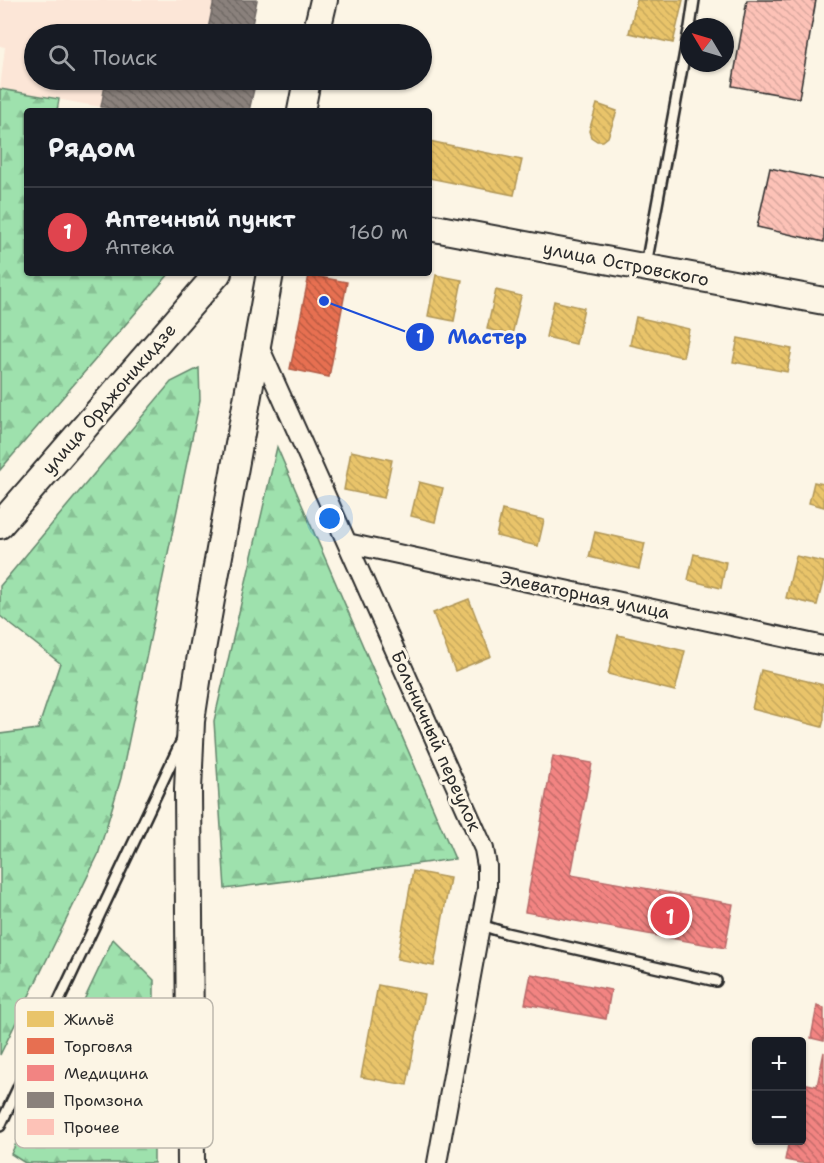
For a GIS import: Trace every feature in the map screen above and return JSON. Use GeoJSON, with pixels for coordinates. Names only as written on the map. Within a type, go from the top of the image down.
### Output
{"type":"FeatureCollection","features":[{"type":"Feature","properties":{"kind":"street"},"geometry":{"type":"LineString","coordinates":[[318,24],[324,0]]}},
{"type":"Feature","properties":{"kind":"street"},"geometry":{"type":"LineString","coordinates":[[302,108],[305,90]]}},
{"type":"Feature","properties":{"kind":"street","name":"улица Островского"},"geometry":{"type":"LineString","coordinates":[[432,228],[824,301]]}},
{"type":"Feature","properties":{"kind":"street","name":"улица Орджоникидзе"},"geometry":{"type":"LineString","coordinates":[[0,525],[215,276]]}},
{"type":"Feature","properties":{"kind":"street"},"geometry":{"type":"LineString","coordinates":[[190,998],[188,790],[191,721],[269,276]]}},
{"type":"Feature","properties":{"kind":"street","name":"Больничный переулок"},"geometry":{"type":"LineString","coordinates":[[257,342],[484,849],[487,888],[482,925],[437,1163]]}},
{"type":"Feature","properties":{"kind":"street","name":"Элеваторная улица"},"geometry":{"type":"LineString","coordinates":[[347,543],[824,646]]}},
{"type":"Feature","properties":{"kind":"street"},"geometry":{"type":"LineString","coordinates":[[191,1148],[191,1163]]}},
{"type":"Feature","properties":{"kind":"lane"},"geometry":{"type":"LineString","coordinates":[[691,18],[694,0]]}},
{"type":"Feature","properties":{"kind":"lane"},"geometry":{"type":"LineString","coordinates":[[645,268],[681,72]]}},
{"type":"Feature","properties":{"kind":"lane"},"geometry":{"type":"LineString","coordinates":[[60,998],[191,721]]}},
{"type":"Feature","properties":{"kind":"lane"},"geometry":{"type":"LineString","coordinates":[[482,925],[506,933],[716,981]]}},
{"type":"Feature","properties":{"kind":"lane"},"geometry":{"type":"LineString","coordinates":[[0,1126],[15,1094]]}},
{"type":"Feature","properties":{"kind":"shaded area"},"geometry":{"type":"Polygon","coordinates":[[[0,0],[214,0],[209,24],[24,24],[24,90],[104,90],[101,107],[0,89],[5,47],[0,46],[0,0]]]}},
{"type":"Feature","properties":{"kind":"green space"},"geometry":{"type":"Polygon","coordinates":[[[0,89],[59,99],[58,108],[24,108],[24,276],[167,276],[0,470],[0,89]]]}},
{"type":"Feature","properties":{"kind":"green space"},"geometry":{"type":"Polygon","coordinates":[[[199,368],[200,400],[121,778],[98,855],[28,998],[15,998],[15,1024],[0,1055],[0,734],[38,729],[60,663],[0,616],[0,586],[171,382],[199,368]]]}},
{"type":"Feature","properties":{"kind":"green space"},"geometry":{"type":"Polygon","coordinates":[[[277,447],[455,859],[225,889],[214,721],[277,447]]]}},
{"type":"Feature","properties":{"kind":"green space"},"geometry":{"type":"Polygon","coordinates":[[[113,939],[154,980],[154,998],[85,998],[113,939]]]}},
{"type":"Feature","properties":{"kind":"green space"},"geometry":{"type":"Polygon","coordinates":[[[15,1146],[15,1148],[154,1148],[154,1163],[25,1163],[11,1154],[15,1146]]]}},
{"type":"Feature","properties":{"kind":"building: Жильё"},"geometry":{"type":"Polygon","coordinates":[[[637,0],[683,0],[673,43],[629,33],[637,0]]]}},
{"type":"Feature","properties":{"kind":"building: Жильё"},"geometry":{"type":"Polygon","coordinates":[[[597,104],[617,111],[608,137],[603,141],[597,141],[591,137],[589,131],[597,104]]]}},
{"type":"Feature","properties":{"kind":"building: Жильё"},"geometry":{"type":"Polygon","coordinates":[[[432,142],[522,160],[514,195],[432,179],[432,142]]]}},
{"type":"Feature","properties":{"kind":"building: Жильё"},"geometry":{"type":"Polygon","coordinates":[[[436,275],[462,280],[454,321],[428,316],[436,275]]]}},
{"type":"Feature","properties":{"kind":"building: Жильё"},"geometry":{"type":"Polygon","coordinates":[[[496,290],[521,296],[512,335],[487,329],[496,290]]]}},
{"type":"Feature","properties":{"kind":"building: Жильё"},"geometry":{"type":"Polygon","coordinates":[[[554,301],[584,308],[576,344],[546,337],[554,301]]]}},
{"type":"Feature","properties":{"kind":"building: Жильё"},"geometry":{"type":"Polygon","coordinates":[[[636,317],[689,329],[683,357],[630,345],[636,317]]]}},
{"type":"Feature","properties":{"kind":"building: Жильё"},"geometry":{"type":"Polygon","coordinates":[[[738,338],[792,349],[787,372],[733,362],[738,338]]]}},
{"type":"Feature","properties":{"kind":"building: Жильё"},"geometry":{"type":"Polygon","coordinates":[[[351,451],[392,460],[384,498],[344,490],[351,451]]]}},
{"type":"Feature","properties":{"kind":"building: Жильё"},"geometry":{"type":"Polygon","coordinates":[[[419,482],[443,488],[435,522],[411,516],[419,482]]]}},
{"type":"Feature","properties":{"kind":"building: Жильё"},"geometry":{"type":"Polygon","coordinates":[[[814,482],[824,484],[824,507],[809,503],[814,482]]]}},
{"type":"Feature","properties":{"kind":"building: Жильё"},"geometry":{"type":"Polygon","coordinates":[[[502,510],[544,520],[538,546],[496,536],[502,510]]]}},
{"type":"Feature","properties":{"kind":"building: Жильё"},"geometry":{"type":"Polygon","coordinates":[[[595,532],[645,543],[639,569],[589,557],[595,532]]]}},
{"type":"Feature","properties":{"kind":"building: Жильё"},"geometry":{"type":"Polygon","coordinates":[[[694,554],[726,562],[721,588],[688,580],[694,554]]]}},
{"type":"Feature","properties":{"kind":"building: Жильё"},"geometry":{"type":"Polygon","coordinates":[[[796,556],[824,562],[824,578],[817,605],[786,598],[796,556]]]}},
{"type":"Feature","properties":{"kind":"building: Жильё"},"geometry":{"type":"Polygon","coordinates":[[[469,599],[491,656],[455,671],[433,613],[469,599]]]}},
{"type":"Feature","properties":{"kind":"building: Жильё"},"geometry":{"type":"Polygon","coordinates":[[[618,635],[685,651],[675,691],[608,674],[618,635]]]}},
{"type":"Feature","properties":{"kind":"building: Жильё"},"geometry":{"type":"Polygon","coordinates":[[[761,670],[824,685],[822,727],[752,709],[761,670]]]}},
{"type":"Feature","properties":{"kind":"building: Жильё"},"geometry":{"type":"Polygon","coordinates":[[[413,871],[450,878],[434,966],[397,959],[413,871]]]}},
{"type":"Feature","properties":{"kind":"building: Жильё"},"geometry":{"type":"Polygon","coordinates":[[[378,985],[424,994],[407,1085],[361,1077],[378,985]]]}},
{"type":"Feature","properties":{"kind":"building: Торговля"},"geometry":{"type":"Polygon","coordinates":[[[309,276],[347,282],[329,377],[290,369],[309,276]]]}},
{"type":"Feature","properties":{"kind":"building: Медицина"},"geometry":{"type":"Polygon","coordinates":[[[553,756],[592,763],[571,875],[733,904],[725,948],[525,912],[553,756]]]}},
{"type":"Feature","properties":{"kind":"building: Медицина"},"geometry":{"type":"Polygon","coordinates":[[[531,974],[611,990],[606,1019],[525,1004],[531,974]]]}},
{"type":"Feature","properties":{"kind":"building: Медицина"},"geometry":{"type":"Polygon","coordinates":[[[817,1006],[824,1008],[824,1041],[811,1038],[817,1006]]]}},
{"type":"Feature","properties":{"kind":"building: Медицина"},"geometry":{"type":"Polygon","coordinates":[[[824,1052],[824,1163],[800,1163],[785,1160],[788,1145],[806,1145],[806,1084],[817,1086],[824,1052]]]}},
{"type":"Feature","properties":{"kind":"building: Промзона"},"geometry":{"type":"Polygon","coordinates":[[[214,0],[257,0],[252,24],[209,24],[214,0]]]}},
{"type":"Feature","properties":{"kind":"building: Промзона"},"geometry":{"type":"Polygon","coordinates":[[[104,90],[254,90],[250,108],[101,107],[104,90]]]}},
{"type":"Feature","properties":{"kind":"building: Прочее"},"geometry":{"type":"Polygon","coordinates":[[[747,0],[816,0],[799,98],[732,86],[747,0]]]}},
{"type":"Feature","properties":{"kind":"building: Прочее"},"geometry":{"type":"Polygon","coordinates":[[[770,168],[824,180],[824,242],[757,227],[770,168]]]}},
{"type":"Feature","properties":{"kind":"place","name":"Мастер"},"geometry":{"type":"Point","coordinates":[324,301]}},
{"type":"Feature","properties":{"kind":"place","name":"Аптечный пункт"},"geometry":{"type":"Point","coordinates":[670,916]}}]}
